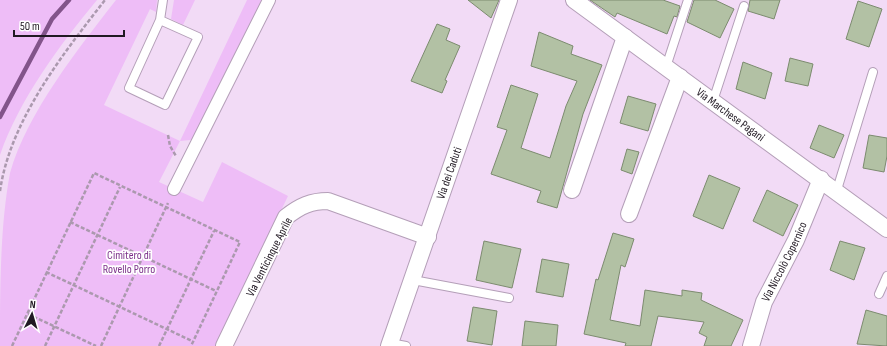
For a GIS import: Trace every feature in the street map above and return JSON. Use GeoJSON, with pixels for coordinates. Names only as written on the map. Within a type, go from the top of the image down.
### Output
{"type":"FeatureCollection","features":[{"type":"Feature","properties":{"kind":"street"},"geometry":{"type":"LineString","coordinates":[[174,189],[269,0]]}},
{"type":"Feature","properties":{"kind":"street","name":"Via dei Caduti"},"geometry":{"type":"LineString","coordinates":[[395,345],[413,280],[509,0]]}},
{"type":"Feature","properties":{"kind":"street","name":"Via Marchese Pagani"},"geometry":{"type":"LineString","coordinates":[[574,0],[821,179],[824,184],[887,229]]}},
{"type":"Feature","properties":{"kind":"street"},"geometry":{"type":"LineString","coordinates":[[572,190],[625,37]]}},
{"type":"Feature","properties":{"kind":"street"},"geometry":{"type":"LineString","coordinates":[[630,214],[680,77]]}},
{"type":"Feature","properties":{"kind":"street","name":"Via Niccolò Copernico"},"geometry":{"type":"LineString","coordinates":[[751,346],[764,302],[796,240],[821,179]]}},
{"type":"Feature","properties":{"kind":"street","name":"Via Venticinque Aprile"},"geometry":{"type":"LineString","coordinates":[[224,346],[286,217],[304,204],[317,201],[328,201],[428,237]]}},
{"type":"Feature","properties":{"kind":"lane"},"geometry":{"type":"LineString","coordinates":[[160,20],[198,37],[165,105],[129,88],[160,20],[163,0]]}},
{"type":"Feature","properties":{"kind":"lane"},"geometry":{"type":"LineString","coordinates":[[666,67],[688,0]]}},
{"type":"Feature","properties":{"kind":"lane"},"geometry":{"type":"LineString","coordinates":[[713,101],[744,6]]}},
{"type":"Feature","properties":{"kind":"lane"},"geometry":{"type":"LineString","coordinates":[[836,193],[873,72]]}},
{"type":"Feature","properties":{"kind":"lane"},"geometry":{"type":"LineString","coordinates":[[879,294],[887,276]]}},
{"type":"Feature","properties":{"kind":"lane"},"geometry":{"type":"LineString","coordinates":[[413,280],[509,298]]}},
{"type":"Feature","properties":{"kind":"path"},"geometry":{"type":"LineString","coordinates":[[0,191],[3,172],[15,134],[78,34],[104,0]]}},
{"type":"Feature","properties":{"kind":"path"},"geometry":{"type":"LineString","coordinates":[[168,135],[170,146],[185,167]]}},
{"type":"Feature","properties":{"kind":"path"},"geometry":{"type":"LineString","coordinates":[[12,346],[94,173],[240,242],[191,346]]}},
{"type":"Feature","properties":{"kind":"path"},"geometry":{"type":"LineString","coordinates":[[45,346],[120,187]]}},
{"type":"Feature","properties":{"kind":"path"},"geometry":{"type":"LineString","coordinates":[[101,346],[168,203]]}},
{"type":"Feature","properties":{"kind":"path"},"geometry":{"type":"LineString","coordinates":[[70,222],[216,291]]}},
{"type":"Feature","properties":{"kind":"path"},"geometry":{"type":"LineString","coordinates":[[159,346],[214,231]]}},
{"type":"Feature","properties":{"kind":"path"},"geometry":{"type":"LineString","coordinates":[[46,272],[192,341]]}},
{"type":"Feature","properties":{"kind":"path"},"geometry":{"type":"LineString","coordinates":[[28,314],[96,346]]}},
{"type":"Feature","properties":{"kind":"green space"},"geometry":{"type":"Polygon","coordinates":[[[0,0],[97,0],[55,54],[29,93],[8,134],[0,155],[0,0]]]}},
{"type":"Feature","properties":{"kind":"green space","name":"Cimitero di Rovello Porro"},"geometry":{"type":"Polygon","coordinates":[[[116,0],[157,0],[156,12],[150,9],[104,105],[180,141],[159,182],[203,202],[222,162],[288,196],[216,346],[0,346],[2,237],[10,173],[28,128],[55,82],[116,0]]]}},
{"type":"Feature","properties":{"kind":"green space"},"geometry":{"type":"Polygon","coordinates":[[[174,0],[195,0],[183,25],[171,19],[174,0]]]}},
{"type":"Feature","properties":{"kind":"green space"},"geometry":{"type":"Polygon","coordinates":[[[247,0],[263,0],[199,136],[190,140],[180,141],[247,0]]]}},
{"type":"Feature","properties":{"kind":"building"},"geometry":{"type":"Polygon","coordinates":[[[468,0],[499,0],[491,18],[468,0]]]}},
{"type":"Feature","properties":{"kind":"building"},"geometry":{"type":"Polygon","coordinates":[[[590,0],[663,0],[680,6],[677,17],[674,16],[667,34],[617,13],[615,17],[590,0]]]}},
{"type":"Feature","properties":{"kind":"building"},"geometry":{"type":"Polygon","coordinates":[[[694,0],[715,0],[734,9],[720,38],[687,22],[694,0]]]}},
{"type":"Feature","properties":{"kind":"building"},"geometry":{"type":"Polygon","coordinates":[[[750,0],[780,0],[774,19],[748,11],[750,0]]]}},
{"type":"Feature","properties":{"kind":"building"},"geometry":{"type":"Polygon","coordinates":[[[858,1],[882,9],[869,47],[846,39],[858,1]]]}},
{"type":"Feature","properties":{"kind":"building"},"geometry":{"type":"Polygon","coordinates":[[[437,24],[450,29],[446,40],[460,46],[445,80],[447,81],[442,93],[411,81],[437,24]]]}},
{"type":"Feature","properties":{"kind":"building"},"geometry":{"type":"Polygon","coordinates":[[[539,32],[573,46],[571,54],[602,65],[583,114],[557,208],[537,202],[541,191],[491,174],[507,130],[497,127],[511,85],[538,94],[521,148],[550,158],[566,106],[577,81],[531,66],[539,32]]]}},
{"type":"Feature","properties":{"kind":"building"},"geometry":{"type":"Polygon","coordinates":[[[790,58],[813,64],[808,86],[785,81],[790,58]]]}},
{"type":"Feature","properties":{"kind":"building"},"geometry":{"type":"Polygon","coordinates":[[[743,62],[772,73],[765,99],[736,89],[743,62]]]}},
{"type":"Feature","properties":{"kind":"building"},"geometry":{"type":"Polygon","coordinates":[[[628,96],[656,104],[648,131],[620,123],[628,96]]]}},
{"type":"Feature","properties":{"kind":"building"},"geometry":{"type":"Polygon","coordinates":[[[819,125],[844,135],[834,158],[810,148],[819,125]]]}},
{"type":"Feature","properties":{"kind":"building"},"geometry":{"type":"Polygon","coordinates":[[[869,135],[887,138],[887,156],[884,172],[863,168],[869,135]]]}},
{"type":"Feature","properties":{"kind":"building"},"geometry":{"type":"Polygon","coordinates":[[[627,149],[639,152],[632,174],[621,170],[627,149]]]}},
{"type":"Feature","properties":{"kind":"building"},"geometry":{"type":"Polygon","coordinates":[[[709,175],[740,188],[723,229],[693,216],[709,175]]]}},
{"type":"Feature","properties":{"kind":"building"},"geometry":{"type":"Polygon","coordinates":[[[767,190],[798,205],[783,236],[753,221],[767,190]]]}},
{"type":"Feature","properties":{"kind":"building"},"geometry":{"type":"Polygon","coordinates":[[[613,233],[634,239],[625,267],[621,265],[610,320],[640,326],[645,290],[682,296],[682,290],[702,293],[701,300],[743,320],[731,346],[704,346],[707,337],[699,333],[704,322],[658,316],[651,346],[625,346],[626,343],[584,334],[596,279],[598,280],[613,233]]]}},
{"type":"Feature","properties":{"kind":"building"},"geometry":{"type":"Polygon","coordinates":[[[484,241],[521,249],[512,288],[476,280],[484,241]]]}},
{"type":"Feature","properties":{"kind":"building"},"geometry":{"type":"Polygon","coordinates":[[[840,241],[865,248],[854,280],[830,270],[840,241]]]}},
{"type":"Feature","properties":{"kind":"building"},"geometry":{"type":"Polygon","coordinates":[[[542,259],[569,264],[563,297],[536,292],[542,259]]]}},
{"type":"Feature","properties":{"kind":"building"},"geometry":{"type":"Polygon","coordinates":[[[473,307],[497,311],[492,345],[467,341],[473,307]]]}},
{"type":"Feature","properties":{"kind":"building"},"geometry":{"type":"Polygon","coordinates":[[[866,310],[887,316],[887,346],[857,344],[866,310]]]}},
{"type":"Feature","properties":{"kind":"building"},"geometry":{"type":"Polygon","coordinates":[[[525,321],[558,325],[556,346],[522,346],[525,321]]]}},
{"type":"Feature","properties":{"kind":"waterway"},"geometry":{"type":"LineString","coordinates":[[0,117],[52,19],[69,0]]}}]}
